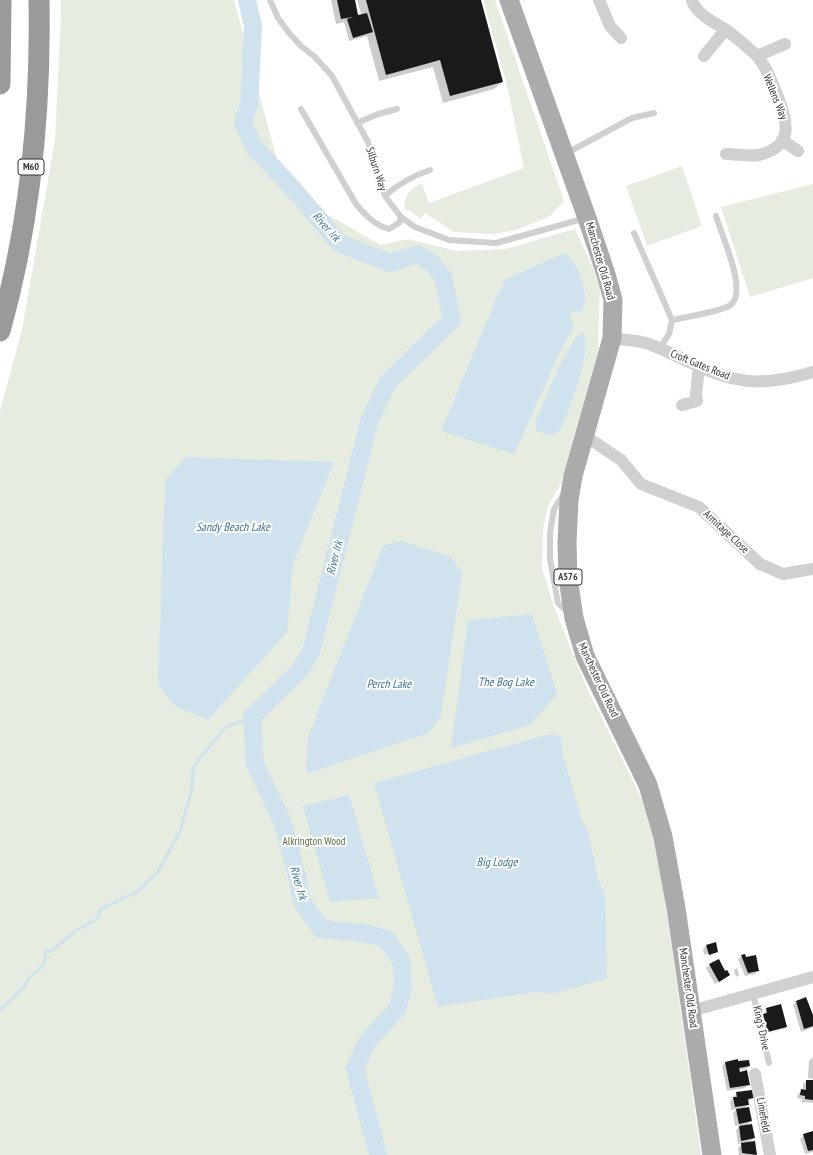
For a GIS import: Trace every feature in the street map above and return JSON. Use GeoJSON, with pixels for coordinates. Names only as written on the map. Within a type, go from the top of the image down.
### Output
{"type":"FeatureCollection","features":[{"type":"Feature","properties":{"kind":"highway"},"geometry":{"type":"LineString","coordinates":[[0,84],[1,0]]}},
{"type":"Feature","properties":{"kind":"highway","name":"M60"},"geometry":{"type":"LineString","coordinates":[[0,331],[16,263],[33,152],[37,100],[39,0]]}},
{"type":"Feature","properties":{"kind":"main road","name":"Manchester Old Road"},"geometry":{"type":"LineString","coordinates":[[509,0],[587,218],[610,287],[613,312],[612,338],[573,476],[569,500],[567,543],[568,578],[574,618],[585,656],[634,754],[656,808],[676,908],[712,1155]]}},
{"type":"Feature","properties":{"kind":"street"},"geometry":{"type":"LineString","coordinates":[[599,0],[610,26],[621,38]]}},
{"type":"Feature","properties":{"kind":"street","name":"Wellens Way"},"geometry":{"type":"LineString","coordinates":[[692,0],[693,6],[714,24],[725,30],[757,56],[773,84],[786,124],[786,136],[782,140]]}},
{"type":"Feature","properties":{"kind":"street"},"geometry":{"type":"LineString","coordinates":[[704,56],[725,30]]}},
{"type":"Feature","properties":{"kind":"street"},"geometry":{"type":"LineString","coordinates":[[757,56],[785,44]]}},
{"type":"Feature","properties":{"kind":"street"},"geometry":{"type":"LineString","coordinates":[[726,154],[759,155],[776,147],[782,140],[798,151]]}},
{"type":"Feature","properties":{"kind":"street","name":"Croft Gates Road"},"geometry":{"type":"LineString","coordinates":[[612,338],[645,343],[716,374],[750,381],[792,378],[813,372]]}},
{"type":"Feature","properties":{"kind":"street"},"geometry":{"type":"LineString","coordinates":[[682,405],[697,401],[696,394],[699,367]]}},
{"type":"Feature","properties":{"kind":"street","name":"Armitage Close"},"geometry":{"type":"LineString","coordinates":[[584,435],[621,460],[641,484],[699,506],[760,564],[783,574],[813,569]]}},
{"type":"Feature","properties":{"kind":"street","name":"King's Drive"},"geometry":{"type":"LineString","coordinates":[[691,1011],[753,994],[812,981]]}},
{"type":"Feature","properties":{"kind":"street","name":"Limefield"},"geometry":{"type":"LineString","coordinates":[[755,1074],[770,1155]]}},
{"type":"Feature","properties":{"kind":"lane","name":"Silburn Way"},"geometry":{"type":"LineString","coordinates":[[270,0],[278,18],[289,33],[301,46],[315,57],[332,76],[368,142],[385,196],[401,217],[415,227],[449,240],[496,243],[587,218]]}},
{"type":"Feature","properties":{"kind":"lane"},"geometry":{"type":"LineString","coordinates":[[301,109],[356,204],[367,217],[380,226],[389,229],[399,223],[401,217]]}},
{"type":"Feature","properties":{"kind":"lane"},"geometry":{"type":"LineString","coordinates":[[357,123],[378,114],[398,109]]}},
{"type":"Feature","properties":{"kind":"lane"},"geometry":{"type":"LineString","coordinates":[[564,154],[632,118],[654,113]]}},
{"type":"Feature","properties":{"kind":"lane"},"geometry":{"type":"LineString","coordinates":[[385,196],[397,185],[414,175],[430,170]]}},
{"type":"Feature","properties":{"kind":"lane"},"geometry":{"type":"LineString","coordinates":[[672,320],[730,306],[736,297],[736,278],[716,216]]}},
{"type":"Feature","properties":{"kind":"lane"},"geometry":{"type":"LineString","coordinates":[[634,233],[672,320],[669,334],[659,349]]}},
{"type":"Feature","properties":{"kind":"lane","name":"King's Drive"},"geometry":{"type":"LineString","coordinates":[[753,994],[768,1063]]}},
{"type":"Feature","properties":{"kind":"green space","name":"Alkrington Wood"},"geometry":{"type":"Polygon","coordinates":[[[61,0],[234,0],[277,160],[328,215],[381,245],[408,239],[456,251],[506,249],[575,229],[600,283],[598,351],[561,483],[547,508],[543,530],[542,568],[554,607],[586,686],[654,824],[701,1155],[0,1155],[0,411],[22,330],[55,140],[61,0]]]}},
{"type":"Feature","properties":{"kind":"green space"},"geometry":{"type":"Polygon","coordinates":[[[483,0],[495,0],[564,201],[549,217],[515,230],[494,234],[454,232],[425,213],[420,219],[409,210],[405,210],[406,197],[410,191],[422,184],[429,203],[524,168],[506,81],[483,0]]]}},
{"type":"Feature","properties":{"kind":"green space"},"geometry":{"type":"Polygon","coordinates":[[[682,166],[702,226],[647,246],[626,186],[682,166]]]}},
{"type":"Feature","properties":{"kind":"green space"},"geometry":{"type":"Polygon","coordinates":[[[813,184],[813,278],[750,297],[721,207],[813,184]]]}},
{"type":"Feature","properties":{"kind":"water"},"geometry":{"type":"Polygon","coordinates":[[[564,253],[574,263],[582,280],[585,298],[584,306],[581,312],[576,311],[569,315],[574,327],[565,341],[514,454],[441,431],[504,280],[564,253]]]}},
{"type":"Feature","properties":{"kind":"water"},"geometry":{"type":"Polygon","coordinates":[[[583,332],[585,353],[579,381],[560,431],[550,435],[536,430],[536,421],[563,359],[577,337],[583,332]]]}},
{"type":"Feature","properties":{"kind":"water","name":"Sandy Beach Lake"},"geometry":{"type":"Polygon","coordinates":[[[186,457],[334,462],[293,564],[287,632],[208,720],[175,706],[158,684],[165,480],[186,457]]]}},
{"type":"Feature","properties":{"kind":"water","name":"Perch Lake"},"geometry":{"type":"Polygon","coordinates":[[[401,541],[451,557],[462,573],[441,716],[429,733],[306,774],[308,737],[383,546],[401,541]]]}},
{"type":"Feature","properties":{"kind":"water","name":"The Bog Lake"},"geometry":{"type":"Polygon","coordinates":[[[532,614],[557,694],[530,725],[451,748],[468,620],[532,614]]]}},
{"type":"Feature","properties":{"kind":"water","name":"Big Lodge"},"geometry":{"type":"Polygon","coordinates":[[[550,734],[561,736],[562,753],[582,820],[587,828],[598,878],[605,896],[607,978],[557,993],[535,992],[438,1007],[374,783],[550,734]]]}},
{"type":"Feature","properties":{"kind":"water"},"geometry":{"type":"Polygon","coordinates":[[[349,795],[379,898],[330,902],[303,806],[349,795]]]}},
{"type":"Feature","properties":{"kind":"building"},"geometry":{"type":"Polygon","coordinates":[[[337,0],[355,0],[358,15],[367,13],[373,32],[353,38],[347,19],[353,17],[341,19],[337,0]]]}},
{"type":"Feature","properties":{"kind":"building"},"geometry":{"type":"Polygon","coordinates":[[[366,0],[481,0],[503,82],[450,96],[440,60],[386,75],[366,0]]]}},
{"type":"Feature","properties":{"kind":"building"},"geometry":{"type":"Polygon","coordinates":[[[716,942],[718,952],[709,955],[706,945],[716,942]]]}},
{"type":"Feature","properties":{"kind":"building"},"geometry":{"type":"Polygon","coordinates":[[[745,954],[746,957],[756,955],[759,971],[748,973],[741,955],[745,954]]]}},
{"type":"Feature","properties":{"kind":"building"},"geometry":{"type":"Polygon","coordinates":[[[719,959],[725,971],[727,970],[730,975],[719,982],[709,964],[719,959]]]}},
{"type":"Feature","properties":{"kind":"building"},"geometry":{"type":"Polygon","coordinates":[[[806,997],[813,1015],[813,1026],[804,1029],[796,1001],[806,997]]]}},
{"type":"Feature","properties":{"kind":"building"},"geometry":{"type":"Polygon","coordinates":[[[781,1004],[787,1027],[768,1032],[763,1014],[767,1013],[766,1008],[781,1004]]]}},
{"type":"Feature","properties":{"kind":"building"},"geometry":{"type":"Polygon","coordinates":[[[738,1059],[738,1061],[749,1060],[750,1066],[739,1068],[740,1072],[747,1070],[750,1085],[730,1088],[725,1062],[738,1059]]]}},
{"type":"Feature","properties":{"kind":"building"},"geometry":{"type":"Polygon","coordinates":[[[806,1080],[813,1080],[813,1100],[805,1099],[805,1096],[800,1095],[801,1089],[806,1090],[806,1080]]]}},
{"type":"Feature","properties":{"kind":"building"},"geometry":{"type":"Polygon","coordinates":[[[752,1090],[754,1098],[748,1099],[749,1105],[735,1107],[733,1097],[737,1097],[736,1092],[752,1090]]]}},
{"type":"Feature","properties":{"kind":"building"},"geometry":{"type":"Polygon","coordinates":[[[749,1107],[752,1121],[739,1124],[736,1109],[749,1107]]]}},
{"type":"Feature","properties":{"kind":"building"},"geometry":{"type":"Polygon","coordinates":[[[752,1124],[755,1138],[741,1141],[739,1126],[752,1124]]]}},
{"type":"Feature","properties":{"kind":"building"},"geometry":{"type":"Polygon","coordinates":[[[813,1131],[813,1150],[808,1151],[803,1134],[813,1131]]]}},
{"type":"Feature","properties":{"kind":"building"},"geometry":{"type":"Polygon","coordinates":[[[755,1141],[757,1155],[742,1153],[741,1143],[755,1141]]]}},
{"type":"Feature","properties":{"kind":"waterway","name":"River Irk"},"geometry":{"type":"LineString","coordinates":[[247,0],[253,26],[249,105],[243,123],[254,147],[295,191],[339,243],[390,263],[418,254],[433,264],[443,277],[452,320],[388,382],[370,419],[311,652],[300,670],[252,717],[255,764],[282,821],[296,872],[302,902],[321,929],[363,933],[387,939],[402,963],[403,987],[397,1009],[367,1042],[355,1068],[378,1155]]}},
{"type":"Feature","properties":{"kind":"waterway"},"geometry":{"type":"LineString","coordinates":[[0,1010],[25,986],[28,979],[45,964],[45,954],[47,951],[51,951],[77,930],[94,921],[98,917],[101,909],[138,891],[158,872],[180,831],[192,789],[193,768],[226,727],[252,717]]}}]}
